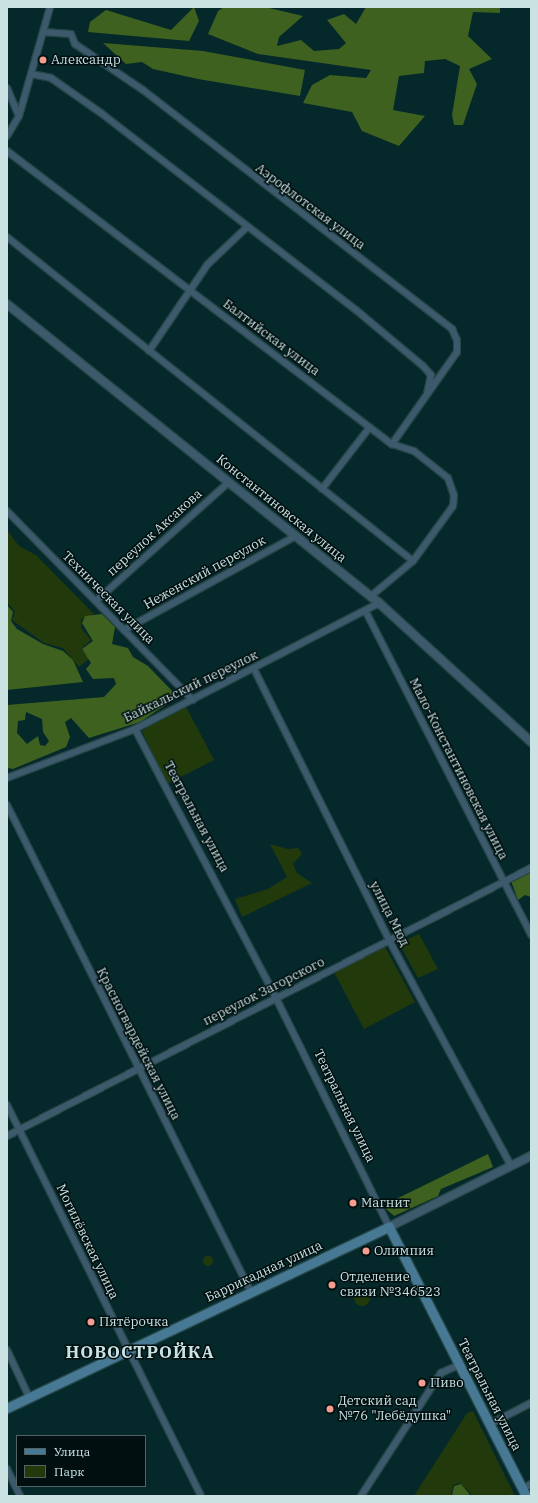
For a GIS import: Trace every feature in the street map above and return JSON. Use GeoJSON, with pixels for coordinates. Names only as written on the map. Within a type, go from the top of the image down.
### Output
{"type":"FeatureCollection","features":[{"type":"Feature","properties":{"kind":"main road","name":"Баррикадная улица"},"geometry":{"type":"LineString","coordinates":[[7,1408],[29,1396],[389,1227]]}},
{"type":"Feature","properties":{"kind":"main road","name":"Театральная улица"},"geometry":{"type":"LineString","coordinates":[[389,1227],[524,1492]]}},
{"type":"Feature","properties":{"kind":"street"},"geometry":{"type":"LineString","coordinates":[[7,136],[19,116],[50,7]]}},
{"type":"Feature","properties":{"kind":"street","name":"Аэрофлотская улица"},"geometry":{"type":"LineString","coordinates":[[43,32],[71,34],[75,44],[143,90],[452,329],[458,340],[457,352],[392,444]]}},
{"type":"Feature","properties":{"kind":"street"},"geometry":{"type":"LineString","coordinates":[[31,74],[51,78],[102,113],[423,366],[431,375],[425,398]]}},
{"type":"Feature","properties":{"kind":"street"},"geometry":{"type":"LineString","coordinates":[[7,88],[19,116]]}},
{"type":"Feature","properties":{"kind":"street","name":"Балтийская улица"},"geometry":{"type":"LineString","coordinates":[[7,152],[392,444],[414,451],[432,463],[448,478],[454,495],[453,506],[413,561],[371,596]]}},
{"type":"Feature","properties":{"kind":"street"},"geometry":{"type":"LineString","coordinates":[[149,351],[208,264],[247,227]]}},
{"type":"Feature","properties":{"kind":"street"},"geometry":{"type":"LineString","coordinates":[[7,237],[413,561]]}},
{"type":"Feature","properties":{"kind":"street","name":"Константиновская улица"},"geometry":{"type":"LineString","coordinates":[[7,304],[371,596],[531,742]]}},
{"type":"Feature","properties":{"kind":"street"},"geometry":{"type":"LineString","coordinates":[[322,489],[370,427]]}},
{"type":"Feature","properties":{"kind":"street","name":"переулок Аксакова"},"geometry":{"type":"LineString","coordinates":[[96,601],[229,482]]}},
{"type":"Feature","properties":{"kind":"street","name":"Техническая улица"},"geometry":{"type":"LineString","coordinates":[[7,511],[193,700]]}},
{"type":"Feature","properties":{"kind":"street","name":"Неженский переулок"},"geometry":{"type":"LineString","coordinates":[[124,630],[296,536]]}},
{"type":"Feature","properties":{"kind":"street","name":"Байкальский переулок"},"geometry":{"type":"LineString","coordinates":[[7,778],[135,728],[366,612],[379,603]]}},
{"type":"Feature","properties":{"kind":"street","name":"Мало-Константиновская улица"},"geometry":{"type":"LineString","coordinates":[[366,612],[531,935]]}},
{"type":"Feature","properties":{"kind":"street","name":"улица Мюд"},"geometry":{"type":"LineString","coordinates":[[254,669],[389,940],[511,1166]]}},
{"type":"Feature","properties":{"kind":"street","name":"Театральная улица"},"geometry":{"type":"LineString","coordinates":[[135,728],[276,998],[389,1227]]}},
{"type":"Feature","properties":{"kind":"street","name":"Красногвардейская улица"},"geometry":{"type":"LineString","coordinates":[[7,805],[138,1070],[251,1292]]}},
{"type":"Feature","properties":{"kind":"street","name":"переулок Загорского"},"geometry":{"type":"LineString","coordinates":[[7,1136],[531,868]]}},
{"type":"Feature","properties":{"kind":"street","name":"Могилёвская улица"},"geometry":{"type":"LineString","coordinates":[[7,1105],[201,1496]]}},
{"type":"Feature","properties":{"kind":"street","name":"Баррикадная улица"},"geometry":{"type":"LineString","coordinates":[[389,1227],[531,1156]]}},
{"type":"Feature","properties":{"kind":"street"},"geometry":{"type":"LineString","coordinates":[[7,1350],[29,1396]]}},
{"type":"Feature","properties":{"kind":"street"},"geometry":{"type":"LineString","coordinates":[[361,1496],[441,1373],[459,1365]]}},
{"type":"Feature","properties":{"kind":"street"},"geometry":{"type":"LineString","coordinates":[[490,1424],[531,1403]]}},
{"type":"Feature","properties":{"kind":"street"},"geometry":{"type":"LineString","coordinates":[[7,1469],[20,1496]]}},
{"type":"Feature","properties":{"kind":"street"},"geometry":{"type":"LineString","coordinates":[[524,1492],[531,1484]]}},
{"type":"Feature","properties":{"kind":"green space"},"geometry":{"type":"Polygon","coordinates":[[[194,7],[199,21],[189,41],[88,32],[90,22],[106,10],[171,30],[194,7]]]}},
{"type":"Feature","properties":{"kind":"green space"},"geometry":{"type":"Polygon","coordinates":[[[224,7],[265,7],[303,16],[279,37],[277,46],[301,40],[314,51],[339,49],[346,43],[327,20],[344,14],[356,24],[366,7],[500,7],[500,13],[473,12],[468,36],[492,59],[469,69],[477,84],[463,125],[454,125],[452,115],[460,66],[445,59],[425,61],[424,73],[399,76],[393,110],[425,116],[399,146],[362,131],[352,112],[303,103],[312,85],[330,75],[366,78],[371,70],[258,54],[208,34],[218,11],[224,7]]]}},
{"type":"Feature","properties":{"kind":"green space"},"geometry":{"type":"Polygon","coordinates":[[[103,43],[203,51],[305,70],[300,96],[198,79],[153,69],[142,62],[126,64],[103,43]]]}},
{"type":"Feature","properties":{"kind":"green space"},"geometry":{"type":"Polygon","coordinates":[[[7,530],[19,546],[36,555],[94,614],[81,619],[81,628],[91,640],[81,649],[89,659],[79,667],[63,648],[44,643],[12,620],[15,612],[7,602],[7,530]]]}},
{"type":"Feature","properties":{"kind":"green space"},"geometry":{"type":"Polygon","coordinates":[[[7,605],[13,612],[11,621],[17,629],[43,644],[63,651],[73,660],[83,682],[7,690],[7,605]]]}},
{"type":"Feature","properties":{"kind":"green space"},"geometry":{"type":"Polygon","coordinates":[[[102,614],[115,627],[112,644],[128,648],[133,657],[148,666],[174,693],[173,700],[140,722],[89,738],[71,718],[65,722],[70,737],[66,747],[13,769],[7,768],[7,705],[104,697],[116,684],[114,678],[93,679],[86,669],[91,663],[82,649],[93,641],[82,623],[85,616],[102,614]],[[26,712],[25,720],[18,721],[17,733],[27,744],[38,736],[40,745],[45,746],[49,741],[43,732],[42,719],[26,712]]]}},
{"type":"Feature","properties":{"kind":"green space"},"geometry":{"type":"Polygon","coordinates":[[[185,705],[214,760],[167,784],[142,731],[185,705]]]}},
{"type":"Feature","properties":{"kind":"green space"},"geometry":{"type":"Polygon","coordinates":[[[270,844],[288,849],[298,848],[302,854],[293,864],[297,873],[312,883],[242,917],[235,899],[268,889],[287,877],[270,844]]]}},
{"type":"Feature","properties":{"kind":"green space"},"geometry":{"type":"Polygon","coordinates":[[[531,871],[531,897],[525,895],[518,900],[511,881],[531,871]]]}},
{"type":"Feature","properties":{"kind":"green space"},"geometry":{"type":"Polygon","coordinates":[[[419,934],[438,969],[418,978],[399,943],[419,934]]]}},
{"type":"Feature","properties":{"kind":"green space"},"geometry":{"type":"Polygon","coordinates":[[[384,945],[415,1002],[364,1029],[334,972],[384,945]]]}},
{"type":"Feature","properties":{"kind":"green space"},"geometry":{"type":"Polygon","coordinates":[[[488,1154],[493,1167],[441,1189],[438,1196],[394,1216],[385,1208],[390,1202],[488,1154]]]}},
{"type":"Feature","properties":{"kind":"green space"},"geometry":{"type":"Polygon","coordinates":[[[206,1256],[210,1256],[212,1257],[212,1265],[206,1266],[203,1263],[203,1259],[206,1256]]]}},
{"type":"Feature","properties":{"kind":"green space"},"geometry":{"type":"Polygon","coordinates":[[[359,1290],[365,1290],[370,1295],[368,1304],[365,1306],[359,1306],[354,1301],[354,1295],[359,1290]]]}},
{"type":"Feature","properties":{"kind":"green space"},"geometry":{"type":"Polygon","coordinates":[[[473,1411],[515,1496],[473,1496],[460,1483],[453,1485],[451,1496],[414,1496],[467,1413],[473,1411]]]}},
{"type":"Feature","properties":{"kind":"green space"},"geometry":{"type":"Polygon","coordinates":[[[461,1484],[471,1496],[452,1496],[454,1486],[461,1484]]]}},
{"type":"Feature","properties":{"kind":"place","name":"Александр"},"geometry":{"type":"Point","coordinates":[43,60]}},
{"type":"Feature","properties":{"kind":"place","name":"Магнит"},"geometry":{"type":"Point","coordinates":[353,1203]}},
{"type":"Feature","properties":{"kind":"place","name":"Олимпия"},"geometry":{"type":"Point","coordinates":[366,1251]}},
{"type":"Feature","properties":{"kind":"place","name":"Отделение связи №346523"},"geometry":{"type":"Point","coordinates":[332,1285]}},
{"type":"Feature","properties":{"kind":"place","name":"Пятёрочка"},"geometry":{"type":"Point","coordinates":[91,1322]}},
{"type":"Feature","properties":{"kind":"place","name":"Пиво"},"geometry":{"type":"Point","coordinates":[422,1383]}},
{"type":"Feature","properties":{"kind":"place","name":"Детский сад №76 \"Лебёдушка\""},"geometry":{"type":"Point","coordinates":[330,1409]}},
{"type":"Feature","properties":{"kind":"district","name":"НОВОСТРОЙКА"},"geometry":{"type":"Point","coordinates":[140,1353]}}]}
